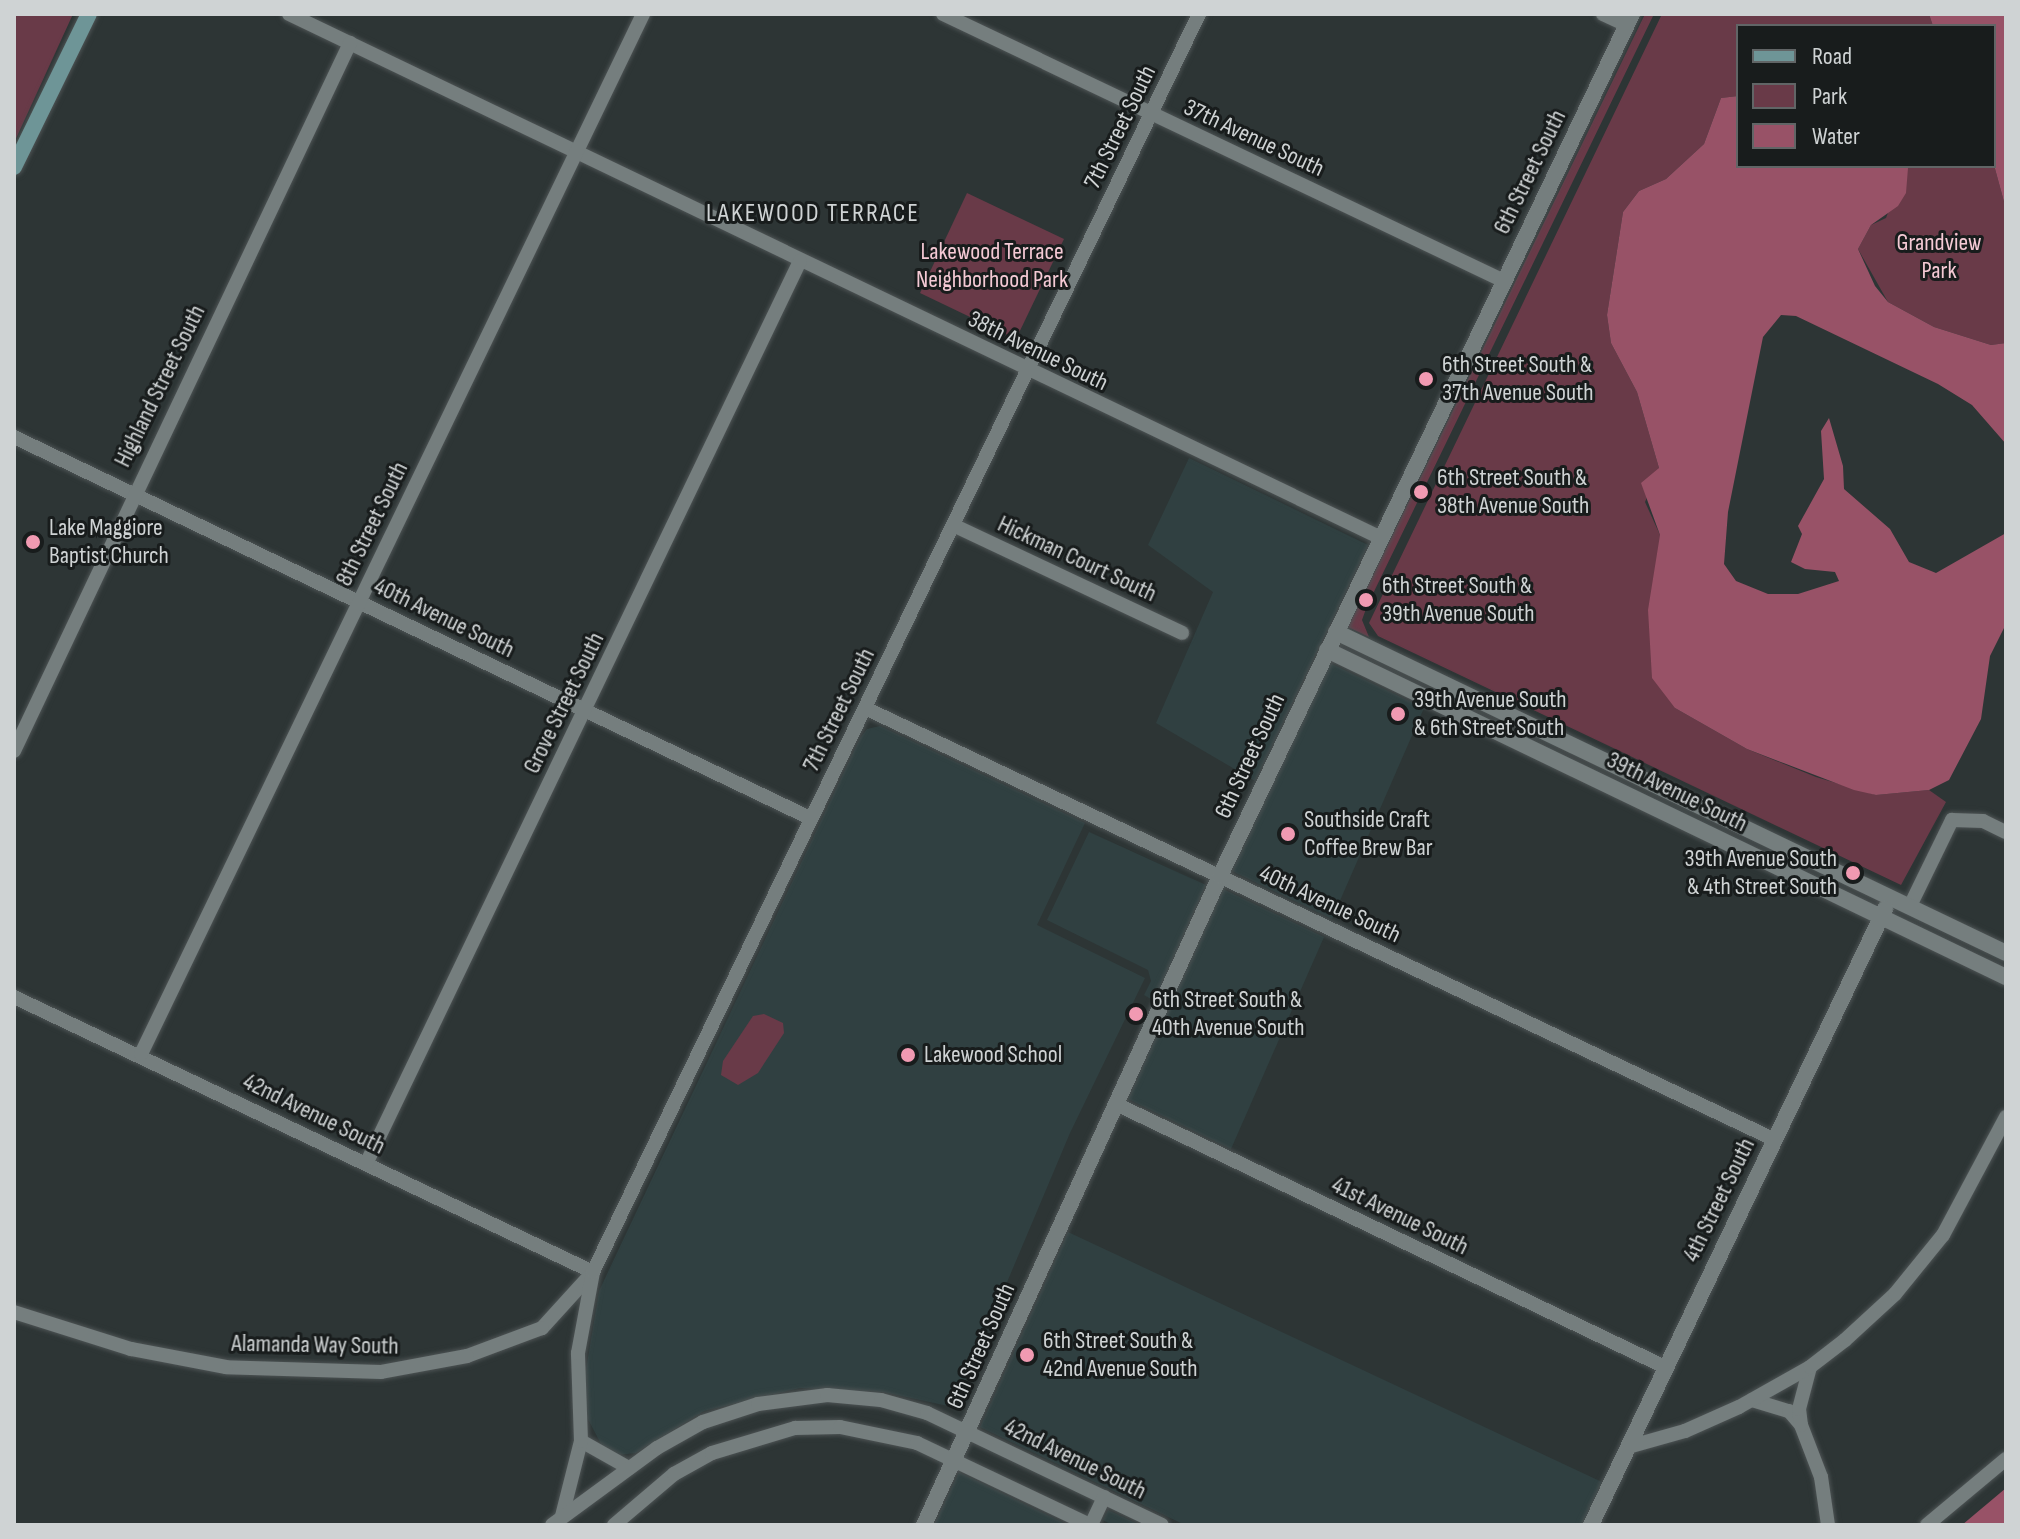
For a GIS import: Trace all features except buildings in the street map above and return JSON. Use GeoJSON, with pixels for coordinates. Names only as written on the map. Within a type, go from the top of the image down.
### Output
{"type":"FeatureCollection","features":[{"type":"Feature","properties":{"kind":"main road"},"geometry":{"type":"LineString","coordinates":[[14,167],[89,14]]}},
{"type":"Feature","properties":{"kind":"street","name":"38th Avenue South"},"geometry":{"type":"LineString","coordinates":[[289,14],[1027,371],[1381,538]]}},
{"type":"Feature","properties":{"kind":"street","name":"8th Street South"},"geometry":{"type":"LineString","coordinates":[[141,1054],[643,14]]}},
{"type":"Feature","properties":{"kind":"street","name":"37th Avenue South"},"geometry":{"type":"LineString","coordinates":[[943,14],[1504,281]]}},
{"type":"Feature","properties":{"kind":"street","name":"7th Street South"},"geometry":{"type":"LineString","coordinates":[[557,1521],[581,1441],[578,1353],[593,1272],[1199,14]]}},
{"type":"Feature","properties":{"kind":"street"},"geometry":{"type":"LineString","coordinates":[[1603,14],[1629,20]]}},
{"type":"Feature","properties":{"kind":"street","name":"6th Street South"},"geometry":{"type":"LineString","coordinates":[[924,1525],[1220,876],[1629,20]]}},
{"type":"Feature","properties":{"kind":"street","name":"Highland Street South"},"geometry":{"type":"LineString","coordinates":[[14,751],[133,493],[350,43]]}},
{"type":"Feature","properties":{"kind":"street","name":"Grove Street South"},"geometry":{"type":"LineString","coordinates":[[366,1164],[800,261]]}},
{"type":"Feature","properties":{"kind":"street","name":"40th Avenue South"},"geometry":{"type":"LineString","coordinates":[[14,437],[810,818]]}},
{"type":"Feature","properties":{"kind":"street","name":"Hickman Court South"},"geometry":{"type":"LineString","coordinates":[[955,526],[1182,633]]}},
{"type":"Feature","properties":{"kind":"street","name":"39th Avenue South"},"geometry":{"type":"LineString","coordinates":[[1336,632],[2006,953]]}},
{"type":"Feature","properties":{"kind":"street","name":"39th Avenue South"},"geometry":{"type":"LineString","coordinates":[[1327,650],[2006,977]]}},
{"type":"Feature","properties":{"kind":"street","name":"40th Avenue South"},"geometry":{"type":"LineString","coordinates":[[865,708],[1775,1140]]}},
{"type":"Feature","properties":{"kind":"street"},"geometry":{"type":"LineString","coordinates":[[1910,906],[1952,820],[1983,821],[2006,832]]}},
{"type":"Feature","properties":{"kind":"street","name":"4th Street South"},"geometry":{"type":"LineString","coordinates":[[1591,1525],[1891,897]]}},
{"type":"Feature","properties":{"kind":"street","name":"42nd Avenue South"},"geometry":{"type":"LineString","coordinates":[[14,997],[141,1054],[593,1272]]}},
{"type":"Feature","properties":{"kind":"street","name":"41st Avenue South"},"geometry":{"type":"LineString","coordinates":[[1116,1104],[1665,1367]]}},
{"type":"Feature","properties":{"kind":"street"},"geometry":{"type":"LineString","coordinates":[[1628,1447],[1685,1431],[1752,1400],[1810,1367],[1895,1294],[1943,1235],[2006,1117]]}},
{"type":"Feature","properties":{"kind":"street","name":"Alamanda Way South"},"geometry":{"type":"LineString","coordinates":[[14,1312],[131,1349],[226,1367],[381,1372],[467,1356],[542,1328],[593,1272]]}},
{"type":"Feature","properties":{"kind":"street"},"geometry":{"type":"LineString","coordinates":[[1810,1367],[1799,1409],[1801,1425],[1821,1477],[1828,1525]]}},
{"type":"Feature","properties":{"kind":"street","name":"42nd Avenue South"},"geometry":{"type":"LineString","coordinates":[[557,1521],[629,1468],[703,1422],[758,1404],[827,1395],[881,1400],[969,1432],[1162,1525]]}},
{"type":"Feature","properties":{"kind":"street"},"geometry":{"type":"LineString","coordinates":[[1752,1400],[1789,1411],[1801,1425]]}},
{"type":"Feature","properties":{"kind":"street"},"geometry":{"type":"LineString","coordinates":[[614,1525],[674,1474],[712,1453],[795,1428],[883,1433],[955,1460],[1090,1525],[1104,1497]]}},
{"type":"Feature","properties":{"kind":"street"},"geometry":{"type":"LineString","coordinates":[[581,1441],[629,1468]]}},
{"type":"Feature","properties":{"kind":"street"},"geometry":{"type":"LineString","coordinates":[[1927,1525],[2006,1459]]}},
{"type":"Feature","properties":{"kind":"shaded area"},"geometry":{"type":"Polygon","coordinates":[[[1189,458],[1368,545],[1255,781],[1156,723],[1213,592],[1148,545],[1189,458]]]}},
{"type":"Feature","properties":{"kind":"shaded area"},"geometry":{"type":"Polygon","coordinates":[[[1330,663],[1424,708],[1332,919],[1232,871],[1330,663]]]}},
{"type":"Feature","properties":{"kind":"shaded area","name":"Lakewood School"},"geometry":{"type":"Polygon","coordinates":[[[880,726],[1085,823],[1037,925],[1145,978],[1070,1133],[967,1377],[948,1406],[883,1392],[800,1388],[704,1411],[636,1453],[618,1455],[603,1448],[587,1417],[584,1382],[599,1291],[860,738],[867,729],[880,726]]]}},
{"type":"Feature","properties":{"kind":"shaded area"},"geometry":{"type":"Polygon","coordinates":[[[1089,832],[1206,885],[1154,1001],[1144,995],[1151,981],[1148,970],[1047,920],[1089,832]]]}},
{"type":"Feature","properties":{"kind":"shaded area"},"geometry":{"type":"Polygon","coordinates":[[[1223,889],[1324,937],[1231,1149],[1128,1099],[1223,889]]]}},
{"type":"Feature","properties":{"kind":"shaded area"},"geometry":{"type":"Polygon","coordinates":[[[1068,1232],[1602,1482],[1582,1525],[1185,1525],[980,1427],[1068,1232]]]}},
{"type":"Feature","properties":{"kind":"shaded area"},"geometry":{"type":"Polygon","coordinates":[[[959,1472],[1068,1525],[934,1525],[959,1472]]]}},
{"type":"Feature","properties":{"kind":"shaded area"},"geometry":{"type":"Polygon","coordinates":[[[1108,1510],[1140,1525],[1112,1525],[1103,1520],[1108,1510]]]}},
{"type":"Feature","properties":{"kind":"green space"},"geometry":{"type":"Polygon","coordinates":[[[14,14],[73,14],[14,143],[14,14]]]}},
{"type":"Feature","properties":{"kind":"green space"},"geometry":{"type":"Polygon","coordinates":[[[1645,14],[1654,14],[1367,606],[1362,620],[1369,637],[1348,627],[1645,14]]]}},
{"type":"Feature","properties":{"kind":"green space"},"geometry":{"type":"Polygon","coordinates":[[[1662,14],[1929,14],[1932,24],[1736,24],[1736,96],[1721,98],[1704,144],[1666,179],[1639,191],[1623,212],[1607,315],[1611,343],[1637,392],[1659,468],[1645,502],[1660,535],[1675,708],[1747,749],[1816,777],[1876,795],[1929,790],[1946,802],[1901,885],[1378,636],[1369,623],[1662,14]]]}},
{"type":"Feature","properties":{"kind":"green space","name":"Grandview Park"},"geometry":{"type":"Polygon","coordinates":[[[1905,168],[1995,168],[2006,209],[2006,343],[1991,345],[1934,327],[1888,302],[1858,249],[1871,225],[1886,218],[1905,168]]]}},
{"type":"Feature","properties":{"kind":"green space","name":"Lakewood Terrace Neighborhood Park"},"geometry":{"type":"Polygon","coordinates":[[[967,193],[1064,239],[1016,339],[920,293],[967,193]]]}},
{"type":"Feature","properties":{"kind":"green space"},"geometry":{"type":"Polygon","coordinates":[[[764,1014],[783,1023],[784,1033],[758,1073],[738,1085],[721,1075],[723,1061],[753,1016],[764,1014]]]}},
{"type":"Feature","properties":{"kind":"water"},"geometry":{"type":"Polygon","coordinates":[[[1929,14],[2006,14],[2006,209],[1995,168],[1996,24],[1932,24],[1929,14]]]}},
{"type":"Feature","properties":{"kind":"water"},"geometry":{"type":"Polygon","coordinates":[[[1736,96],[1736,168],[1908,168],[1906,193],[1898,206],[1871,225],[1858,249],[1875,286],[1888,302],[1934,327],[1991,345],[2006,343],[2006,444],[1972,405],[1938,384],[1796,316],[1781,315],[1763,337],[1728,512],[1724,564],[1736,581],[1768,594],[1798,594],[1839,581],[1835,572],[1805,569],[1791,562],[1802,534],[1798,526],[1824,479],[1821,431],[1829,418],[1843,466],[1844,489],[1890,529],[1909,562],[1936,573],[2006,533],[2006,624],[1990,656],[1981,719],[1949,780],[1929,790],[1876,795],[1854,790],[1747,749],[1675,708],[1652,678],[1648,610],[1660,535],[1641,483],[1659,468],[1637,392],[1611,343],[1607,315],[1623,212],[1639,191],[1666,179],[1704,144],[1721,98],[1736,96]]]}},
{"type":"Feature","properties":{"kind":"water"},"geometry":{"type":"Polygon","coordinates":[[[2006,1488],[2006,1525],[1962,1525],[2006,1488]]]}},
{"type":"Feature","properties":{"kind":"place","name":"6th Street South & 37th Avenue South"},"geometry":{"type":"Point","coordinates":[1426,379]}},
{"type":"Feature","properties":{"kind":"place","name":"6th Street South & 38th Avenue South"},"geometry":{"type":"Point","coordinates":[1421,492]}},
{"type":"Feature","properties":{"kind":"place","name":"Lake Maggiore Baptist Church"},"geometry":{"type":"Point","coordinates":[33,542]}},
{"type":"Feature","properties":{"kind":"place","name":"6th Street South & 39th Avenue South"},"geometry":{"type":"Point","coordinates":[1366,600]}},
{"type":"Feature","properties":{"kind":"place","name":"39th Avenue South & 6th Street South"},"geometry":{"type":"Point","coordinates":[1398,714]}},
{"type":"Feature","properties":{"kind":"place","name":"Southside Craft Coffee Brew Bar"},"geometry":{"type":"Point","coordinates":[1288,834]}},
{"type":"Feature","properties":{"kind":"place","name":"39th Avenue South & 4th Street South"},"geometry":{"type":"Point","coordinates":[1853,873]}},
{"type":"Feature","properties":{"kind":"place","name":"6th Street South & 40th Avenue South"},"geometry":{"type":"Point","coordinates":[1136,1014]}},
{"type":"Feature","properties":{"kind":"place","name":"Lakewood School"},"geometry":{"type":"Point","coordinates":[908,1055]}},
{"type":"Feature","properties":{"kind":"place","name":"6th Street South & 42nd Avenue South"},"geometry":{"type":"Point","coordinates":[1027,1355]}},
{"type":"Feature","properties":{"kind":"district","name":"LAKEWOOD TERRACE"},"geometry":{"type":"Point","coordinates":[813,214]}}]}
